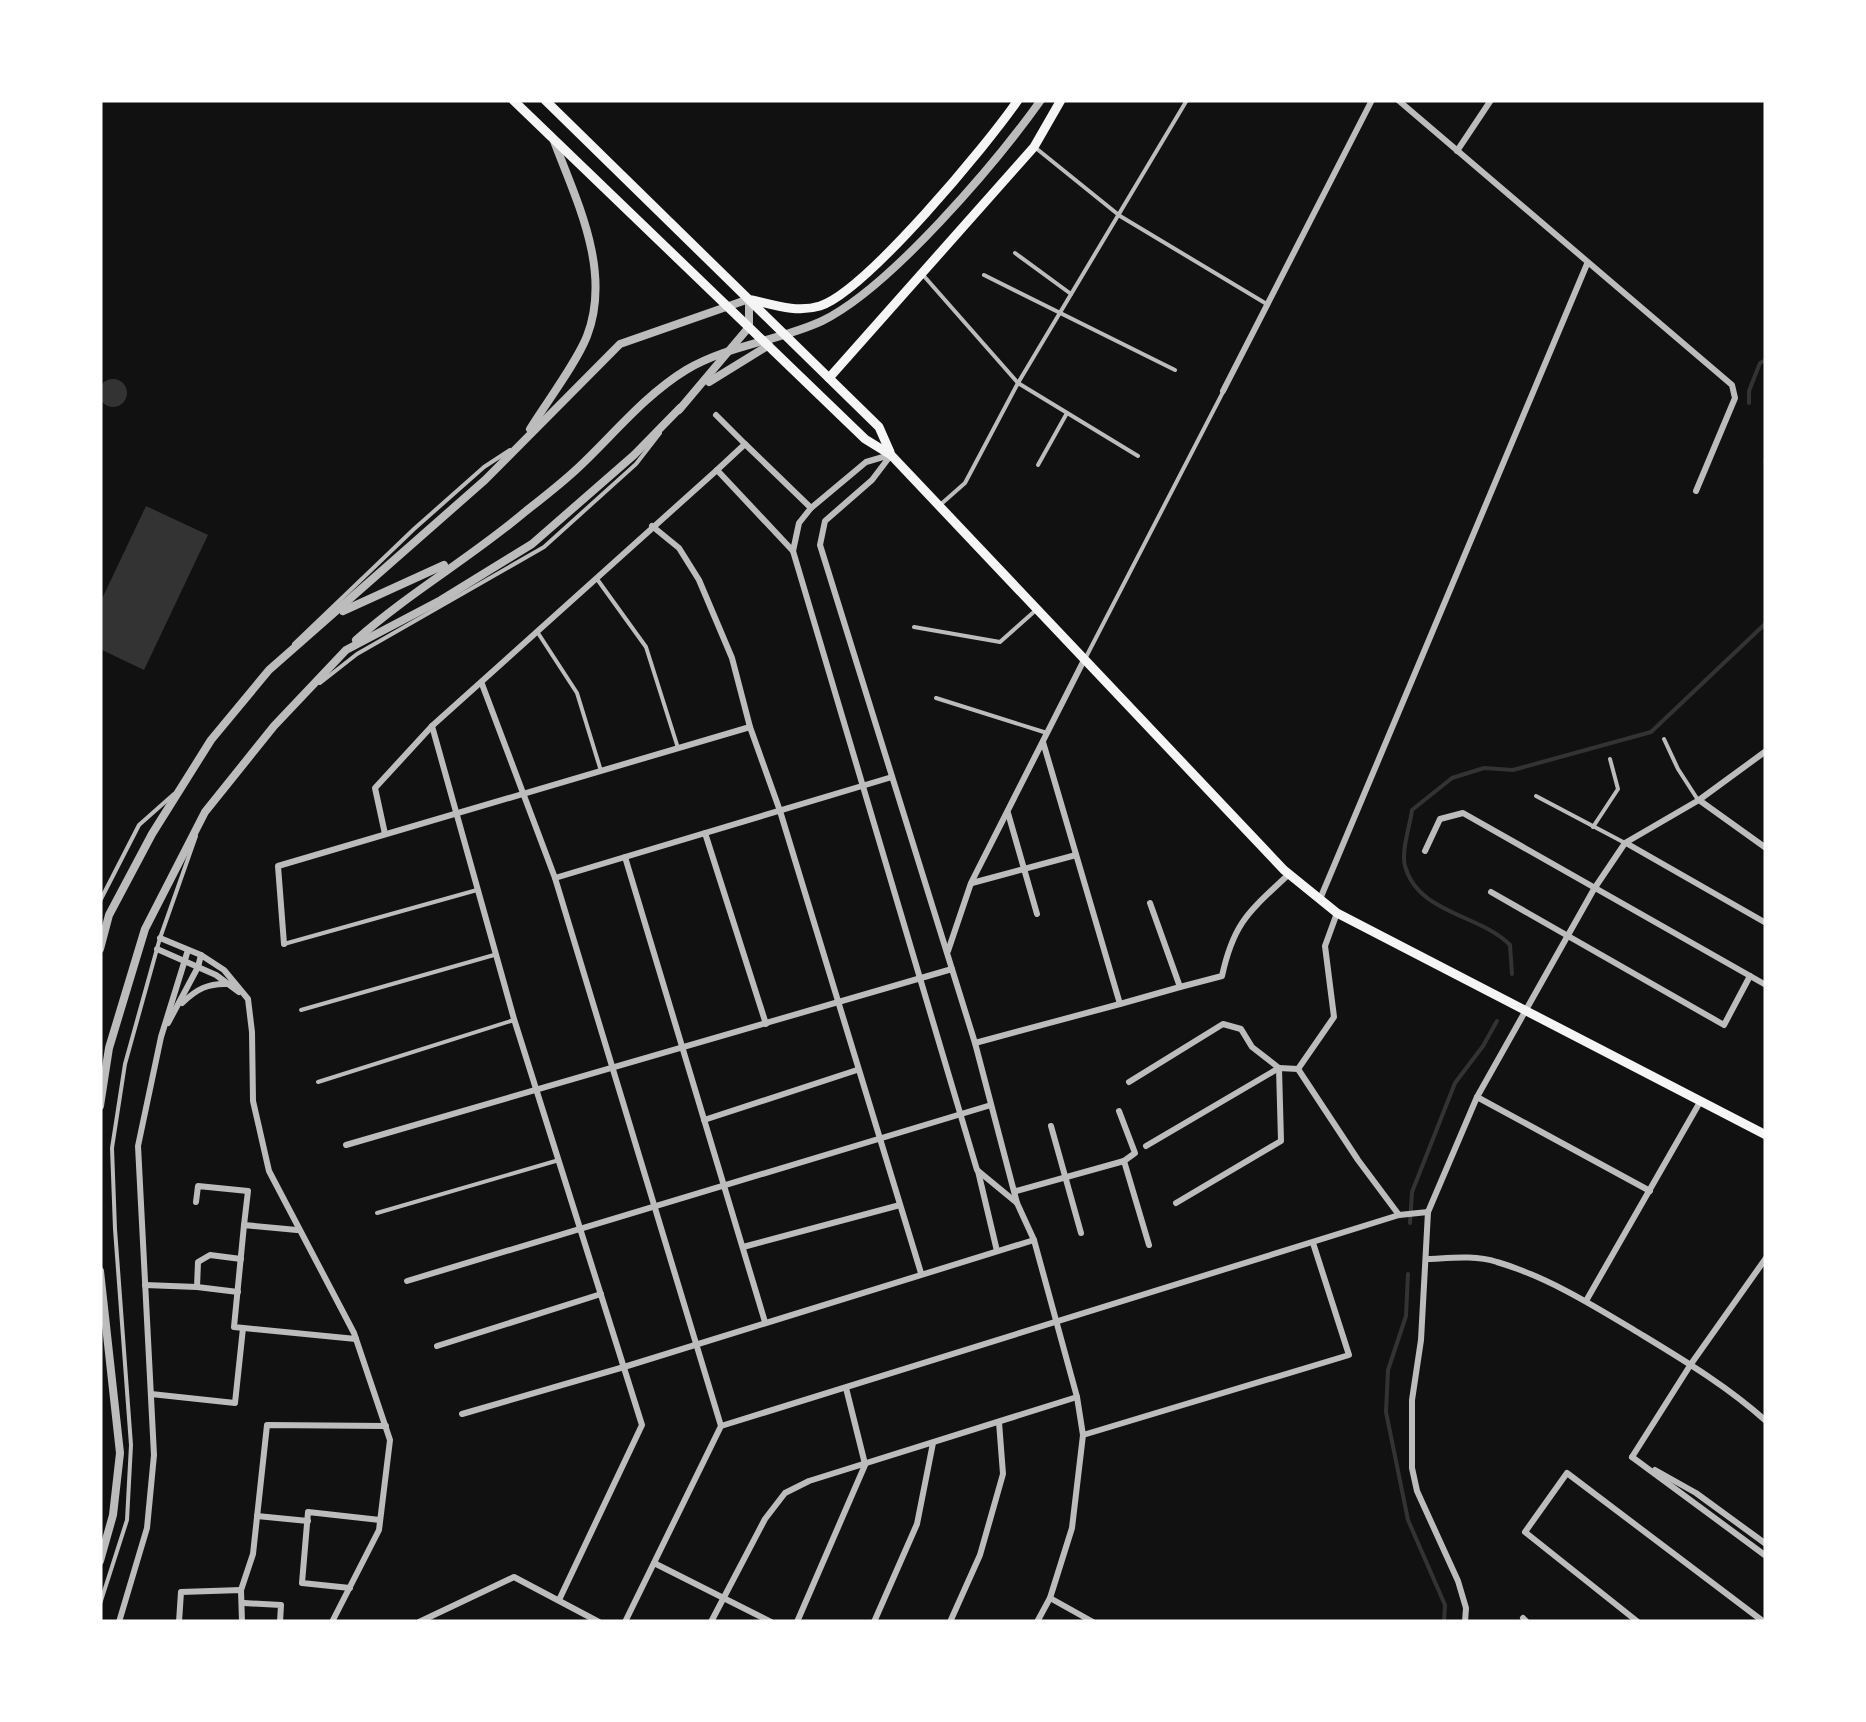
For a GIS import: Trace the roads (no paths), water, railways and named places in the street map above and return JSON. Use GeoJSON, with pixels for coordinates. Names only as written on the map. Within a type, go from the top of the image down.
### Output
{"type":"FeatureCollection","features":[{"type":"Feature","properties":{"kind":"main road"},"geometry":{"type":"LineString","coordinates":[[513,100],[865,440],[891,454],[1289,874],[1320,900],[1700,1102],[1765,1131]]}},
{"type":"Feature","properties":{"kind":"main road"},"geometry":{"type":"LineString","coordinates":[[545,100],[878,426],[891,454]]}},
{"type":"Feature","properties":{"kind":"main road"},"geometry":{"type":"LineString","coordinates":[[749,299],[793,310],[822,306],[849,288],[929,208],[1018,100]]}},
{"type":"Feature","properties":{"kind":"main road"},"geometry":{"type":"LineString","coordinates":[[829,378],[1034,146],[1061,100]]}},
{"type":"Feature","properties":{"kind":"street"},"geometry":{"type":"LineString","coordinates":[[100,1106],[109,1048],[145,929],[205,812],[300,698],[396,604],[520,517],[688,369],[766,338],[821,322],[855,301],[944,214],[1015,136],[1041,100]]}},
{"type":"Feature","properties":{"kind":"street"},"geometry":{"type":"LineString","coordinates":[[1223,391],[1372,100]]}},
{"type":"Feature","properties":{"kind":"street"},"geometry":{"type":"LineString","coordinates":[[1398,100],[1732,384],[1736,398],[1696,491]]}},
{"type":"Feature","properties":{"kind":"street"},"geometry":{"type":"LineString","coordinates":[[1457,150],[1491,100]]}},
{"type":"Feature","properties":{"kind":"street"},"geometry":{"type":"LineString","coordinates":[[522,442],[586,336],[596,291],[589,233],[553,137]]}},
{"type":"Feature","properties":{"kind":"street"},"geometry":{"type":"LineString","coordinates":[[1320,900],[1587,264]]}},
{"type":"Feature","properties":{"kind":"street"},"geometry":{"type":"LineString","coordinates":[[100,949],[109,915],[152,834],[211,740],[268,670],[485,480],[620,344],[749,299],[750,327],[679,410]]}},
{"type":"Feature","properties":{"kind":"street"},"geometry":{"type":"LineString","coordinates":[[346,650],[441,600],[532,544],[634,455],[715,376],[768,345]]}},
{"type":"Feature","properties":{"kind":"street"},"geometry":{"type":"LineString","coordinates":[[716,415],[810,508]]}},
{"type":"Feature","properties":{"kind":"street"},"geometry":{"type":"LineString","coordinates":[[385,834],[375,788],[432,726],[746,444]]}},
{"type":"Feature","properties":{"kind":"street"},"geometry":{"type":"LineString","coordinates":[[793,551],[799,523],[810,508],[866,462],[891,454]]}},
{"type":"Feature","properties":{"kind":"street"},"geometry":{"type":"LineString","coordinates":[[891,454],[872,480],[824,521],[820,545],[948,952],[1077,1396],[1083,1435],[1072,1528],[1050,1598],[1037,1622]]}},
{"type":"Feature","properties":{"kind":"street"},"geometry":{"type":"LineString","coordinates":[[717,470],[793,551],[922,978],[997,1251]]}},
{"type":"Feature","properties":{"kind":"street"},"geometry":{"type":"LineString","coordinates":[[652,526],[679,548],[699,580],[732,658],[921,1273]]}},
{"type":"Feature","properties":{"kind":"street"},"geometry":{"type":"LineString","coordinates":[[330,618],[462,558]]}},
{"type":"Feature","properties":{"kind":"street"},"geometry":{"type":"LineString","coordinates":[[948,952],[971,884],[1084,659]]}},
{"type":"Feature","properties":{"kind":"street"},"geometry":{"type":"LineString","coordinates":[[482,684],[555,878],[721,1426],[625,1622]]}},
{"type":"Feature","properties":{"kind":"street"},"geometry":{"type":"LineString","coordinates":[[432,726],[514,1020],[642,1425],[559,1600]]}},
{"type":"Feature","properties":{"kind":"street"},"geometry":{"type":"LineString","coordinates":[[284,944],[278,866],[750,726]]}},
{"type":"Feature","properties":{"kind":"street"},"geometry":{"type":"LineString","coordinates":[[1043,742],[1120,1004]]}},
{"type":"Feature","properties":{"kind":"street"},"geometry":{"type":"LineString","coordinates":[[1466,1622],[1458,1581],[1416,1491],[1412,1468],[1412,1400],[1422,1340],[1428,1212],[1477,1096],[1594,889],[1625,843],[1699,800],[1766,751]]}},
{"type":"Feature","properties":{"kind":"street"},"geometry":{"type":"LineString","coordinates":[[555,878],[892,777]]}},
{"type":"Feature","properties":{"kind":"street"},"geometry":{"type":"LineString","coordinates":[[1699,800],[1766,848]]}},
{"type":"Feature","properties":{"kind":"street"},"geometry":{"type":"LineString","coordinates":[[1007,812],[1037,914]]}},
{"type":"Feature","properties":{"kind":"street"},"geometry":{"type":"LineString","coordinates":[[1424,850],[1440,819],[1463,814],[1766,985]]}},
{"type":"Feature","properties":{"kind":"street"},"geometry":{"type":"LineString","coordinates":[[705,833],[766,1024]]}},
{"type":"Feature","properties":{"kind":"street"},"geometry":{"type":"LineString","coordinates":[[1625,843],[1766,923]]}},
{"type":"Feature","properties":{"kind":"street"},"geometry":{"type":"LineString","coordinates":[[971,884],[1076,855]]}},
{"type":"Feature","properties":{"kind":"street"},"geometry":{"type":"LineString","coordinates":[[624,857],[766,1322]]}},
{"type":"Feature","properties":{"kind":"street"},"geometry":{"type":"LineString","coordinates":[[975,1043],[1222,976],[1229,942],[1247,914],[1289,874]]}},
{"type":"Feature","properties":{"kind":"street"},"geometry":{"type":"LineString","coordinates":[[1491,892],[1724,1024],[1750,976]]}},
{"type":"Feature","properties":{"kind":"street"},"geometry":{"type":"LineString","coordinates":[[1150,903],[1180,987]]}},
{"type":"Feature","properties":{"kind":"street"},"geometry":{"type":"LineString","coordinates":[[1298,1069],[1334,1017],[1325,946],[1337,912]]}},
{"type":"Feature","properties":{"kind":"street"},"geometry":{"type":"LineString","coordinates":[[160,938],[201,955],[224,970],[248,999],[253,1101],[269,1171],[356,1339],[390,1440],[379,1530],[332,1622]]}},
{"type":"Feature","properties":{"kind":"street"},"geometry":{"type":"LineString","coordinates":[[157,949],[198,967],[248,999]]}},
{"type":"Feature","properties":{"kind":"street"},"geometry":{"type":"LineString","coordinates":[[120,1622],[148,1528],[154,1455],[138,1146],[161,1038],[188,950]]}},
{"type":"Feature","properties":{"kind":"street"},"geometry":{"type":"LineString","coordinates":[[161,1038],[201,955]]}},
{"type":"Feature","properties":{"kind":"street"},"geometry":{"type":"LineString","coordinates":[[346,1145],[952,969]]}},
{"type":"Feature","properties":{"kind":"street"},"geometry":{"type":"LineString","coordinates":[[177,1007],[198,989],[228,984]]}},
{"type":"Feature","properties":{"kind":"street"},"geometry":{"type":"LineString","coordinates":[[1130,1082],[1222,1024],[1240,1029],[1252,1047],[1280,1068]]}},
{"type":"Feature","properties":{"kind":"street"},"geometry":{"type":"LineString","coordinates":[[1146,1146],[1280,1068],[1298,1069]]}},
{"type":"Feature","properties":{"kind":"street"},"geometry":{"type":"LineString","coordinates":[[1176,1203],[1281,1140],[1280,1068]]}},
{"type":"Feature","properties":{"kind":"street"},"geometry":{"type":"LineString","coordinates":[[1298,1069],[1399,1215]]}},
{"type":"Feature","properties":{"kind":"street"},"geometry":{"type":"LineString","coordinates":[[704,1120],[857,1070]]}},
{"type":"Feature","properties":{"kind":"street"},"geometry":{"type":"LineString","coordinates":[[1477,1096],[1650,1191]]}},
{"type":"Feature","properties":{"kind":"street"},"geometry":{"type":"LineString","coordinates":[[1586,1302],[1700,1102]]}},
{"type":"Feature","properties":{"kind":"street"},"geometry":{"type":"LineString","coordinates":[[408,1280],[991,1106]]}},
{"type":"Feature","properties":{"kind":"street"},"geometry":{"type":"LineString","coordinates":[[1016,1191],[1124,1162],[1135,1153],[1119,1110]]}},
{"type":"Feature","properties":{"kind":"street"},"geometry":{"type":"LineString","coordinates":[[1051,1126],[1080,1234]]}},
{"type":"Feature","properties":{"kind":"street"},"geometry":{"type":"LineString","coordinates":[[1124,1162],[1148,1245]]}},
{"type":"Feature","properties":{"kind":"street"},"geometry":{"type":"LineString","coordinates":[[977,1170],[1018,1203]]}},
{"type":"Feature","properties":{"kind":"street"},"geometry":{"type":"LineString","coordinates":[[196,1202],[198,1186],[248,1191],[234,1327],[356,1339]]}},
{"type":"Feature","properties":{"kind":"street"},"geometry":{"type":"LineString","coordinates":[[743,1247],[900,1204]]}},
{"type":"Feature","properties":{"kind":"street"},"geometry":{"type":"LineString","coordinates":[[721,1426],[1399,1215],[1428,1212]]}},
{"type":"Feature","properties":{"kind":"street"},"geometry":{"type":"LineString","coordinates":[[244,1224],[298,1230]]}},
{"type":"Feature","properties":{"kind":"street"},"geometry":{"type":"LineString","coordinates":[[462,1414],[1034,1240]]}},
{"type":"Feature","properties":{"kind":"street"},"geometry":{"type":"LineString","coordinates":[[1083,1435],[1349,1355],[1313,1243]]}},
{"type":"Feature","properties":{"kind":"street"},"geometry":{"type":"LineString","coordinates":[[197,1288],[198,1262],[210,1256],[241,1259]]}},
{"type":"Feature","properties":{"kind":"street"},"geometry":{"type":"LineString","coordinates":[[1428,1259],[1474,1258],[1496,1262],[1586,1302],[1691,1364],[1766,1421]]}},
{"type":"Feature","properties":{"kind":"street"},"geometry":{"type":"LineString","coordinates":[[1632,1457],[1691,1364],[1766,1258]]}},
{"type":"Feature","properties":{"kind":"street"},"geometry":{"type":"LineString","coordinates":[[100,1271],[120,1453],[113,1515],[100,1561]]}},
{"type":"Feature","properties":{"kind":"street"},"geometry":{"type":"LineString","coordinates":[[145,1285],[238,1292]]}},
{"type":"Feature","properties":{"kind":"street"},"geometry":{"type":"LineString","coordinates":[[437,1346],[602,1294]]}},
{"type":"Feature","properties":{"kind":"street"},"geometry":{"type":"LineString","coordinates":[[151,1394],[235,1403],[244,1328]]}},
{"type":"Feature","properties":{"kind":"street"},"geometry":{"type":"LineString","coordinates":[[798,1622],[865,1464],[846,1388]]}},
{"type":"Feature","properties":{"kind":"street"},"geometry":{"type":"LineString","coordinates":[[711,1622],[765,1519],[785,1493],[809,1481],[1077,1396]]}},
{"type":"Feature","properties":{"kind":"street"},"geometry":{"type":"LineString","coordinates":[[950,1622],[980,1555],[1003,1474],[998,1422]]}},
{"type":"Feature","properties":{"kind":"street"},"geometry":{"type":"LineString","coordinates":[[242,1622],[241,1590],[253,1554],[266,1425],[386,1426]]}},
{"type":"Feature","properties":{"kind":"street"},"geometry":{"type":"LineString","coordinates":[[874,1622],[918,1524],[933,1443]]}},
{"type":"Feature","properties":{"kind":"street"},"geometry":{"type":"LineString","coordinates":[[1632,1457],[1696,1492],[1766,1544]]}},
{"type":"Feature","properties":{"kind":"street"},"geometry":{"type":"LineString","coordinates":[[1632,1457],[1766,1556]]}},
{"type":"Feature","properties":{"kind":"street"},"geometry":{"type":"LineString","coordinates":[[1638,1622],[1525,1532],[1568,1473],[1764,1622]]}},
{"type":"Feature","properties":{"kind":"street"},"geometry":{"type":"LineString","coordinates":[[350,1588],[302,1583],[308,1512],[380,1520]]}},
{"type":"Feature","properties":{"kind":"street"},"geometry":{"type":"LineString","coordinates":[[257,1516],[308,1521]]}},
{"type":"Feature","properties":{"kind":"street"},"geometry":{"type":"LineString","coordinates":[[654,1563],[771,1622]]}},
{"type":"Feature","properties":{"kind":"street"},"geometry":{"type":"LineString","coordinates":[[425,1621],[514,1576],[599,1622]]}},
{"type":"Feature","properties":{"kind":"street"},"geometry":{"type":"LineString","coordinates":[[180,1622],[182,1592],[241,1590]]}},
{"type":"Feature","properties":{"kind":"street"},"geometry":{"type":"LineString","coordinates":[[1050,1598],[1094,1622]]}},
{"type":"Feature","properties":{"kind":"street"},"geometry":{"type":"LineString","coordinates":[[244,1603],[281,1605],[280,1622]]}},
{"type":"Feature","properties":{"kind":"lane"},"geometry":{"type":"LineString","coordinates":[[940,505],[965,484],[1018,384],[1187,100]]}},
{"type":"Feature","properties":{"kind":"lane"},"geometry":{"type":"LineString","coordinates":[[1034,146],[1120,216],[1269,306]]}},
{"type":"Feature","properties":{"kind":"lane"},"geometry":{"type":"LineString","coordinates":[[1015,253],[1072,294]]}},
{"type":"Feature","properties":{"kind":"lane"},"geometry":{"type":"LineString","coordinates":[[920,271],[1018,384],[1138,456]]}},
{"type":"Feature","properties":{"kind":"lane"},"geometry":{"type":"LineString","coordinates":[[984,275],[1175,370]]}},
{"type":"Feature","properties":{"kind":"lane"},"geometry":{"type":"LineString","coordinates":[[1084,659],[1223,391]]}},
{"type":"Feature","properties":{"kind":"lane"},"geometry":{"type":"LineString","coordinates":[[300,698],[357,654],[544,547],[636,464],[679,410]]}},
{"type":"Feature","properties":{"kind":"lane"},"geometry":{"type":"LineString","coordinates":[[1038,465],[1066,413]]}},
{"type":"Feature","properties":{"kind":"lane"},"geometry":{"type":"LineString","coordinates":[[268,670],[330,607],[484,467],[522,442]]}},
{"type":"Feature","properties":{"kind":"lane"},"geometry":{"type":"LineString","coordinates":[[597,579],[646,648],[678,748]]}},
{"type":"Feature","properties":{"kind":"lane"},"geometry":{"type":"LineString","coordinates":[[914,627],[1000,642],[1036,610]]}},
{"type":"Feature","properties":{"kind":"lane"},"geometry":{"type":"LineString","coordinates":[[538,633],[577,693],[601,770]]}},
{"type":"Feature","properties":{"kind":"lane"},"geometry":{"type":"LineString","coordinates":[[936,698],[1047,733]]}},
{"type":"Feature","properties":{"kind":"lane"},"geometry":{"type":"LineString","coordinates":[[1664,738],[1678,769],[1699,800]]}},
{"type":"Feature","properties":{"kind":"lane"},"geometry":{"type":"LineString","coordinates":[[1594,827],[1618,789],[1610,758]]}},
{"type":"Feature","properties":{"kind":"lane"},"geometry":{"type":"LineString","coordinates":[[100,901],[140,824],[181,788]]}},
{"type":"Feature","properties":{"kind":"lane"},"geometry":{"type":"LineString","coordinates":[[1536,796],[1625,843]]}},
{"type":"Feature","properties":{"kind":"lane"},"geometry":{"type":"LineString","coordinates":[[100,1604],[127,1520],[132,1444],[112,1148],[125,1064],[160,938],[205,812]]}},
{"type":"Feature","properties":{"kind":"lane"},"geometry":{"type":"LineString","coordinates":[[284,944],[477,890]]}},
{"type":"Feature","properties":{"kind":"lane"},"geometry":{"type":"LineString","coordinates":[[301,1010],[496,955]]}},
{"type":"Feature","properties":{"kind":"lane"},"geometry":{"type":"LineString","coordinates":[[318,1082],[514,1020]]}},
{"type":"Feature","properties":{"kind":"lane"},"geometry":{"type":"LineString","coordinates":[[377,1214],[559,1160]]}},
{"type":"Feature","properties":{"kind":"waterway"},"geometry":{"type":"LineString","coordinates":[[1749,403],[1749,391],[1760,363],[1766,360]]}},
{"type":"Feature","properties":{"kind":"waterway"},"geometry":{"type":"LineString","coordinates":[[1512,974],[1510,945],[1483,926],[1436,904],[1412,882],[1404,860],[1412,810],[1452,778],[1484,768],[1513,770],[1651,732],[1766,623]]}},
{"type":"Feature","properties":{"kind":"waterway"},"geometry":{"type":"LineString","coordinates":[[1410,1223],[1412,1192],[1455,1083],[1497,1021]]}},
{"type":"Feature","properties":{"kind":"waterway"},"geometry":{"type":"LineString","coordinates":[[1408,1274],[1406,1316],[1388,1370],[1386,1412],[1408,1520],[1445,1605],[1444,1622]]}}]}
